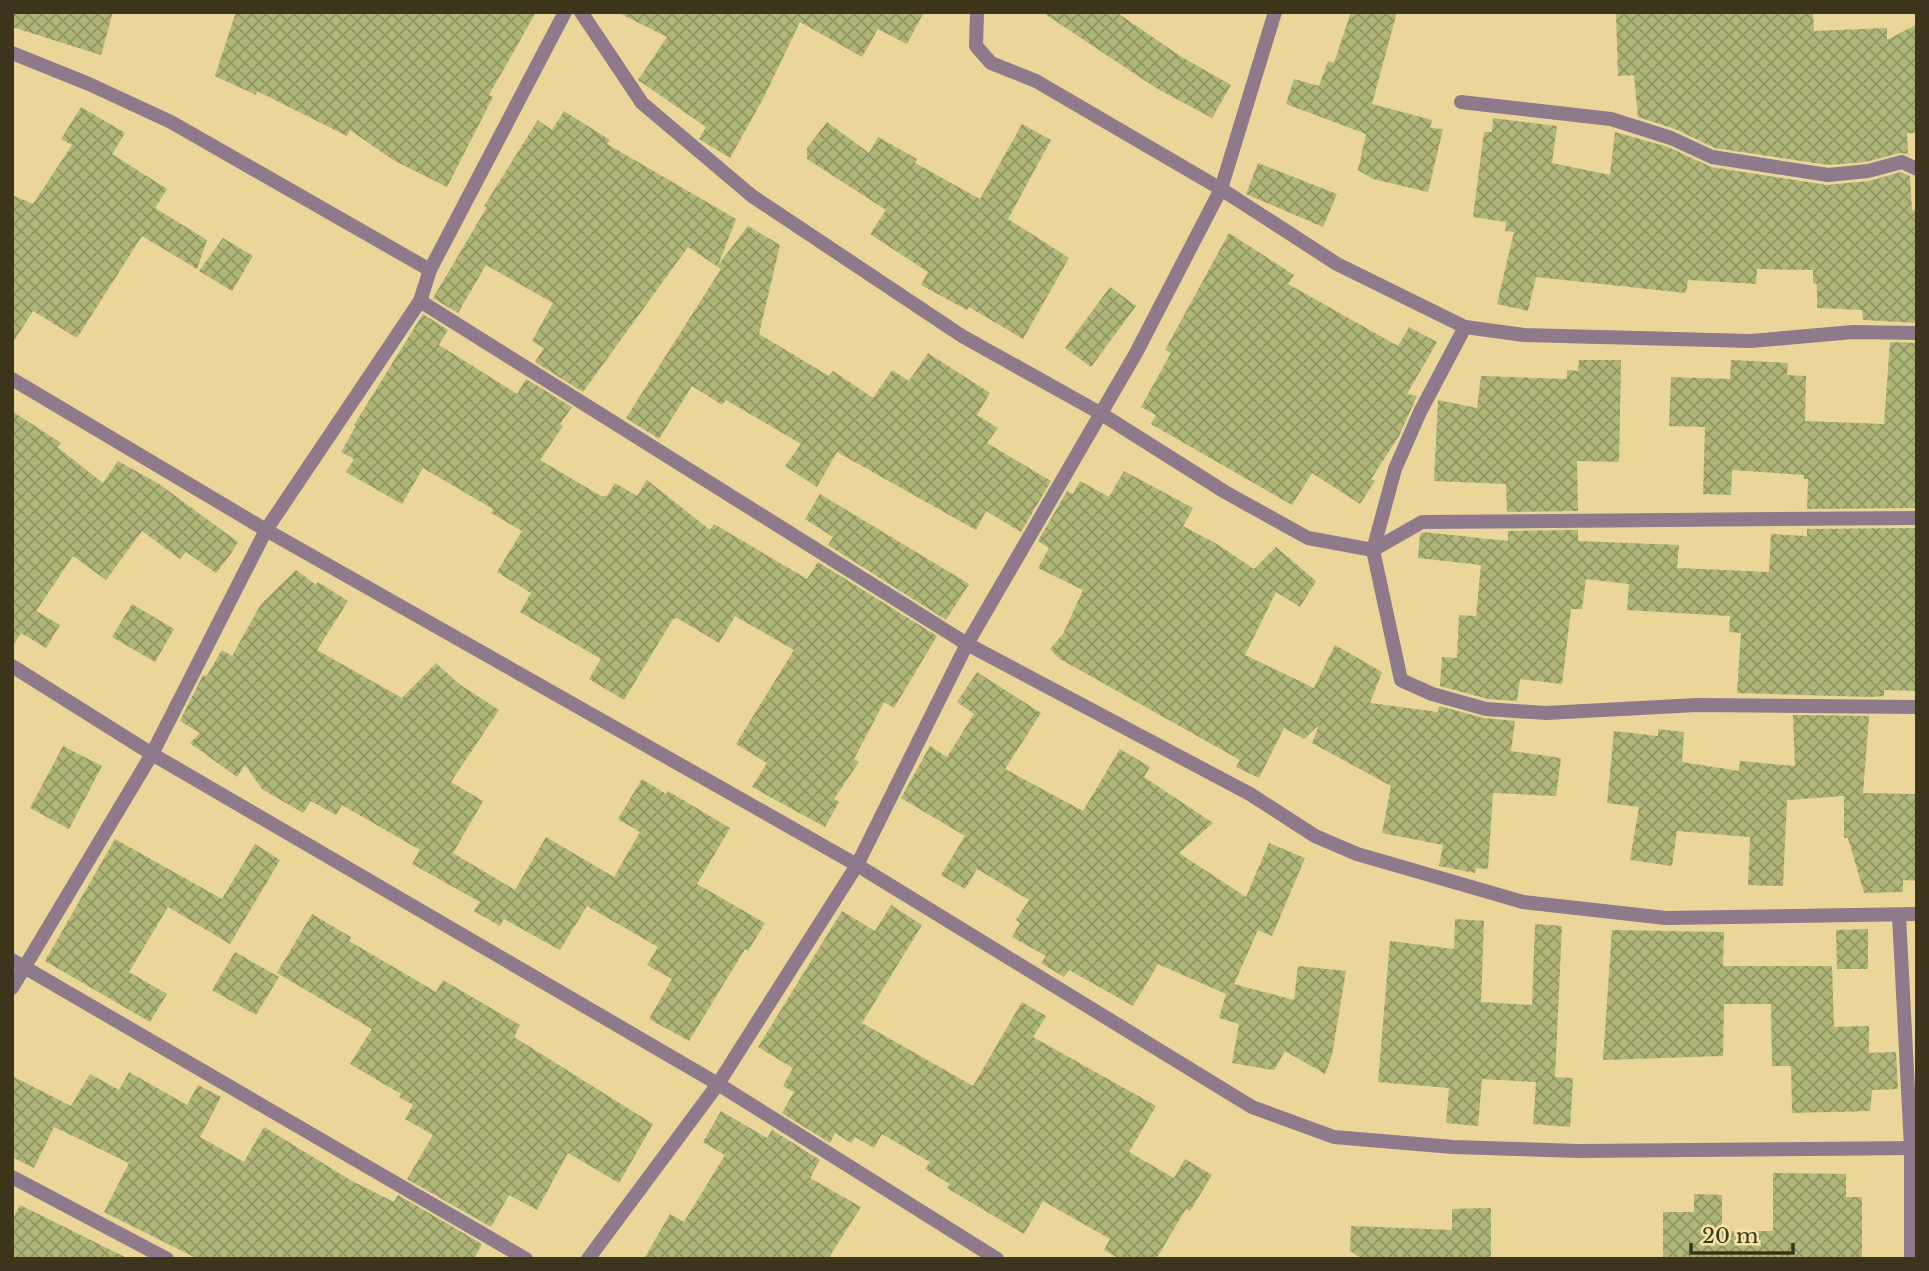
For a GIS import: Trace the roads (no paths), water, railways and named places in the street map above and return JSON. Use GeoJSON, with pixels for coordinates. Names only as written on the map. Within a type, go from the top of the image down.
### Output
{"type":"FeatureCollection","features":[{"type":"Feature","properties":{"kind":"street"},"geometry":{"type":"LineString","coordinates":[[12,988],[152,754],[267,530],[420,301],[430,270],[565,12]]}},
{"type":"Feature","properties":{"kind":"street"},"geometry":{"type":"LineString","coordinates":[[582,12],[642,103],[752,196],[962,336],[1100,413],[1225,492],[1308,538],[1373,551],[1422,522],[1917,518]]}},
{"type":"Feature","properties":{"kind":"street"},"geometry":{"type":"LineString","coordinates":[[976,12],[976,46],[991,62],[1036,81],[1221,189],[1337,264],[1465,327],[1524,335],[1751,341],[1853,332],[1917,333]]}},
{"type":"Feature","properties":{"kind":"street"},"geometry":{"type":"LineString","coordinates":[[588,1259],[718,1084],[858,865],[967,644],[1136,353],[1221,189],[1275,12]]}},
{"type":"Feature","properties":{"kind":"street"},"geometry":{"type":"LineString","coordinates":[[12,53],[89,84],[171,122],[430,270]]}},
{"type":"Feature","properties":{"kind":"street"},"geometry":{"type":"LineString","coordinates":[[1461,102],[1611,119],[1671,138],[1712,157],[1828,175],[1868,171],[1902,162],[1917,169]]}},
{"type":"Feature","properties":{"kind":"street"},"geometry":{"type":"LineString","coordinates":[[420,301],[967,644],[1250,794],[1315,836],[1357,854],[1523,902],[1666,918],[1917,914]]}},
{"type":"Feature","properties":{"kind":"street"},"geometry":{"type":"LineString","coordinates":[[1465,327],[1420,412],[1395,470],[1373,551],[1401,680],[1443,697],[1486,709],[1546,713],[1697,705],[1917,707]]}},
{"type":"Feature","properties":{"kind":"street"},"geometry":{"type":"LineString","coordinates":[[12,379],[267,530],[858,865],[1252,1107],[1334,1137],[1453,1147],[1579,1151],[1914,1148]]}},
{"type":"Feature","properties":{"kind":"street"},"geometry":{"type":"LineString","coordinates":[[12,666],[152,754],[718,1084],[997,1259]]}},
{"type":"Feature","properties":{"kind":"street"},"geometry":{"type":"LineString","coordinates":[[1899,916],[1914,1148],[1911,1259]]}},
{"type":"Feature","properties":{"kind":"street"},"geometry":{"type":"LineString","coordinates":[[12,960],[526,1259]]}},
{"type":"Feature","properties":{"kind":"street"},"geometry":{"type":"LineString","coordinates":[[12,1177],[167,1259]]}}]}
